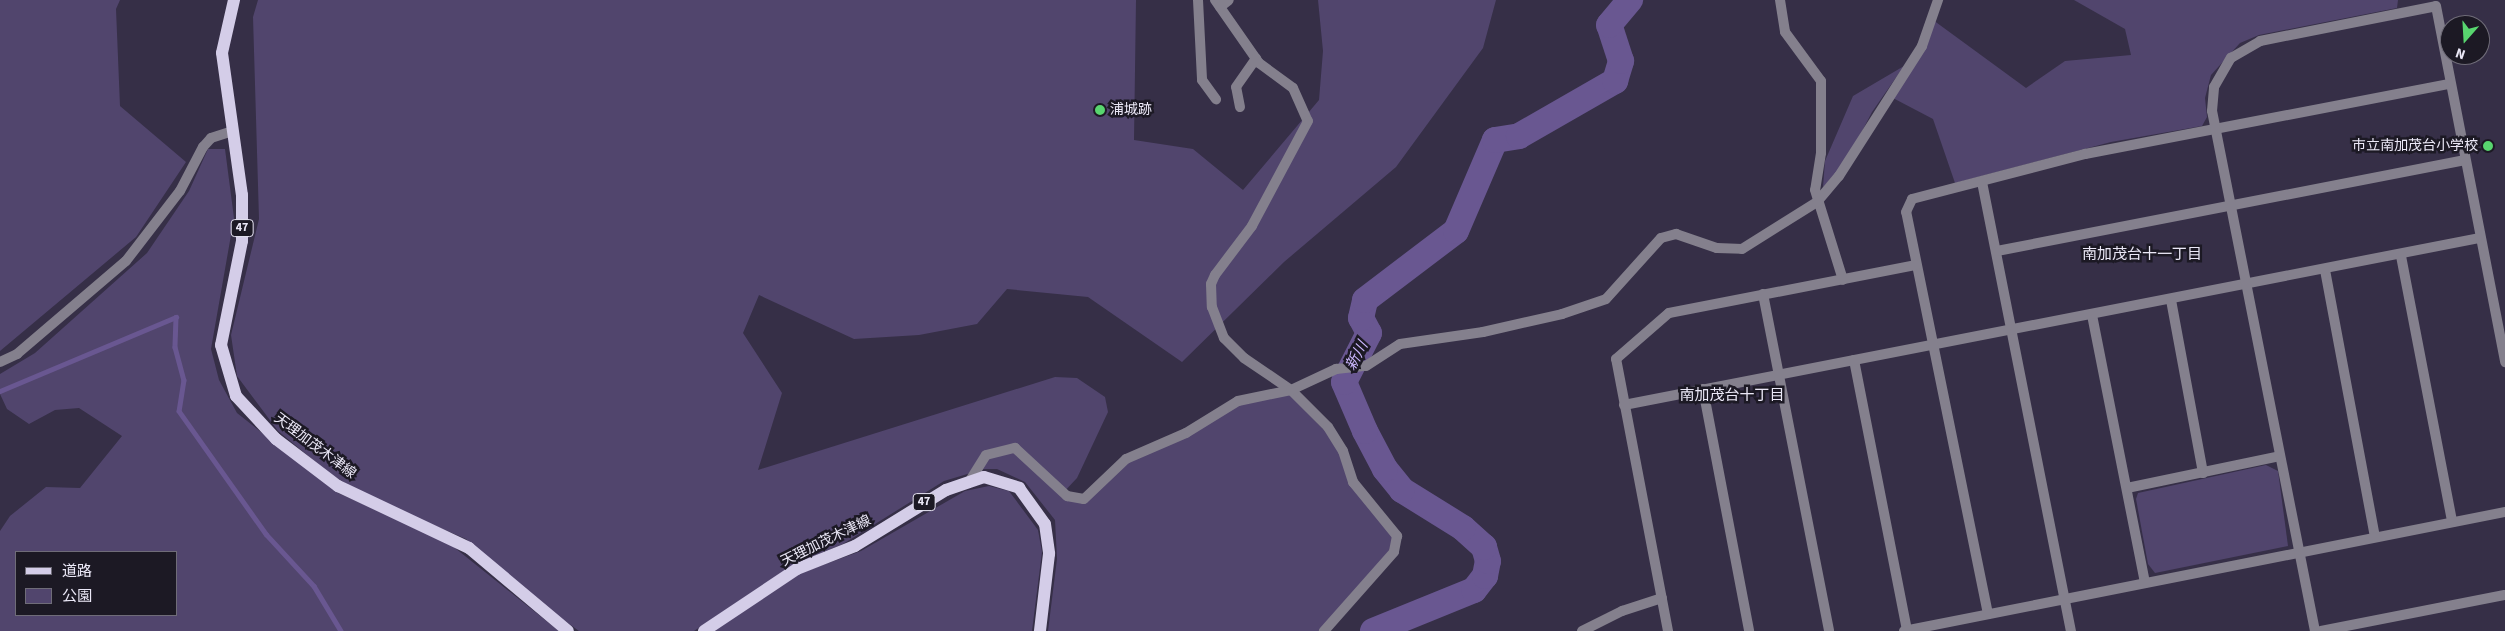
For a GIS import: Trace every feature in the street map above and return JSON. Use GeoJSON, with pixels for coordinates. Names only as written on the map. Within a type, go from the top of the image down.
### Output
{"type":"FeatureCollection","features":[{"type":"Feature","properties":{"kind":"main road","name":"天理加茂木津線"},"geometry":{"type":"LineString","coordinates":[[234,0],[222,53],[242,196],[242,241],[221,345],[236,396],[276,439],[338,486],[461,544],[568,631]]}},
{"type":"Feature","properties":{"kind":"main road","name":"天理加茂木津線"},"geometry":{"type":"LineString","coordinates":[[704,631],[797,569],[855,546],[928,500],[971,479],[997,479],[1019,488],[1044,524],[1049,554],[1040,631]]}},
{"type":"Feature","properties":{"kind":"street"},"geometry":{"type":"LineString","coordinates":[[1198,0],[1202,80],[1216,99]]}},
{"type":"Feature","properties":{"kind":"street"},"geometry":{"type":"LineString","coordinates":[[1229,0],[1217,3],[1256,58],[1293,88],[1308,121],[1252,226],[1213,279],[1212,307],[1224,338],[1244,358],[1291,390],[1328,428],[1343,450],[1356,487],[1397,536],[1394,552],[1324,631]]}},
{"type":"Feature","properties":{"kind":"street"},"geometry":{"type":"LineString","coordinates":[[1780,0],[1785,32],[1821,81],[1817,202],[1843,280]]}},
{"type":"Feature","properties":{"kind":"street"},"geometry":{"type":"LineString","coordinates":[[971,479],[986,455],[1015,448],[1067,496],[1084,499],[1139,452],[1186,433],[1238,401],[1291,390],[1336,369],[1366,366],[1400,344],[1483,332],[1562,314],[1606,298],[1661,238],[1676,234],[1717,248],[1742,248],[1817,202],[1839,176],[1916,55],[1938,0]]}},
{"type":"Feature","properties":{"kind":"street"},"geometry":{"type":"LineString","coordinates":[[2315,631],[2233,205],[2215,129],[2212,99],[2218,76],[2231,58],[2250,45],[2436,6],[2479,238],[2502,331],[2505,362]]}},
{"type":"Feature","properties":{"kind":"street"},"geometry":{"type":"LineString","coordinates":[[1240,107],[1236,87],[1256,58]]}},
{"type":"Feature","properties":{"kind":"street"},"geometry":{"type":"LineString","coordinates":[[1988,614],[1906,212],[1912,199],[2084,154],[2449,84]]}},
{"type":"Feature","properties":{"kind":"street"},"geometry":{"type":"LineString","coordinates":[[0,362],[17,354],[132,255],[180,191],[203,147],[211,138],[232,131]]}},
{"type":"Feature","properties":{"kind":"street"},"geometry":{"type":"LineString","coordinates":[[1997,251],[2464,160]]}},
{"type":"Feature","properties":{"kind":"street"},"geometry":{"type":"LineString","coordinates":[[1982,182],[2071,631]]}},
{"type":"Feature","properties":{"kind":"street"},"geometry":{"type":"LineString","coordinates":[[1624,405],[2401,256],[2479,238]]}},
{"type":"Feature","properties":{"kind":"street"},"geometry":{"type":"LineString","coordinates":[[2401,256],[2452,522]]}},
{"type":"Feature","properties":{"kind":"street"},"geometry":{"type":"LineString","coordinates":[[1668,631],[1616,359],[1669,313],[1916,265]]}},
{"type":"Feature","properties":{"kind":"street"},"geometry":{"type":"LineString","coordinates":[[2325,270],[2375,536]]}},
{"type":"Feature","properties":{"kind":"street"},"geometry":{"type":"LineString","coordinates":[[1763,294],[1829,631]]}},
{"type":"Feature","properties":{"kind":"street"},"geometry":{"type":"LineString","coordinates":[[2171,300],[2203,472]]}},
{"type":"Feature","properties":{"kind":"street"},"geometry":{"type":"LineString","coordinates":[[2092,315],[2145,583]]}},
{"type":"Feature","properties":{"kind":"street"},"geometry":{"type":"LineString","coordinates":[[1854,360],[1906,631],[2375,536],[2505,512]]}},
{"type":"Feature","properties":{"kind":"street"},"geometry":{"type":"LineString","coordinates":[[1704,389],[1748,631]]}},
{"type":"Feature","properties":{"kind":"street"},"geometry":{"type":"LineString","coordinates":[[2127,488],[2280,456]]}},
{"type":"Feature","properties":{"kind":"street"},"geometry":{"type":"LineString","coordinates":[[2321,631],[2505,595]]}},
{"type":"Feature","properties":{"kind":"street"},"geometry":{"type":"LineString","coordinates":[[1582,631],[1622,611],[1662,598]]}},
{"type":"Feature","properties":{"kind":"green space"},"geometry":{"type":"Polygon","coordinates":[[[0,0],[120,0],[116,9],[120,106],[186,162],[136,237],[0,351],[0,0]]]}},
{"type":"Feature","properties":{"kind":"green space"},"geometry":{"type":"Polygon","coordinates":[[[258,0],[1136,0],[1134,140],[1193,149],[1243,190],[1319,100],[1323,51],[1318,0],[1496,0],[1483,48],[1396,167],[1284,262],[1182,362],[1088,297],[1007,289],[977,324],[919,335],[854,339],[759,295],[743,333],[782,393],[758,470],[1055,377],[1077,378],[1105,397],[1108,412],[1077,478],[1062,494],[1082,502],[1139,454],[1239,404],[1288,393],[1325,431],[1393,534],[1391,549],[1319,631],[1048,631],[1057,559],[1055,520],[1025,482],[997,469],[984,469],[944,481],[843,544],[793,565],[694,631],[579,631],[522,590],[466,539],[366,496],[329,473],[278,431],[237,376],[231,335],[259,219],[253,17],[258,0]]]}},
{"type":"Feature","properties":{"kind":"green space"},"geometry":{"type":"Polygon","coordinates":[[[2074,0],[2398,0],[2397,8],[2259,35],[2240,43],[2211,75],[2205,98],[2207,117],[2202,126],[2111,142],[1955,183],[1933,119],[1891,97],[1933,20],[2026,88],[2065,61],[2131,55],[2125,29],[2074,0]]]}},
{"type":"Feature","properties":{"kind":"green space"},"geometry":{"type":"Polygon","coordinates":[[[1904,66],[1872,112],[1845,164],[1823,187],[1825,161],[1853,96],[1904,66]]]}},
{"type":"Feature","properties":{"kind":"green space"},"geometry":{"type":"Polygon","coordinates":[[[208,149],[225,149],[234,218],[211,349],[219,380],[237,413],[338,493],[445,540],[559,631],[0,631],[0,531],[10,516],[46,487],[80,488],[122,436],[79,408],[55,410],[29,424],[7,409],[0,394],[0,374],[35,353],[147,253],[189,191],[208,149]]]}},
{"type":"Feature","properties":{"kind":"green space"},"geometry":{"type":"Polygon","coordinates":[[[2266,465],[2278,471],[2288,546],[2155,573],[2148,564],[2136,499],[2138,493],[2266,465]]]}},
{"type":"Feature","properties":{"kind":"green space"},"geometry":{"type":"Polygon","coordinates":[[[989,486],[1009,491],[1038,530],[1042,552],[1032,631],[713,631],[801,573],[861,551],[965,491],[989,486]]]}},
{"type":"Feature","properties":{"kind":"waterway","name":"新川"},"geometry":{"type":"LineString","coordinates":[[1373,631],[1474,590],[1485,576],[1488,561],[1484,547],[1463,528],[1402,490],[1385,469],[1365,431],[1344,382],[1369,333],[1361,318],[1365,300],[1456,231],[1495,140],[1519,136],[1615,81],[1621,61],[1609,25],[1630,0]]}},
{"type":"Feature","properties":{"kind":"waterway"},"geometry":{"type":"LineString","coordinates":[[0,391],[176,317],[175,347],[184,380],[179,411],[266,534],[314,586],[341,631]]}},
{"type":"Feature","properties":{"kind":"place","name":"浦城跡"},"geometry":{"type":"Point","coordinates":[1100,110]}},
{"type":"Feature","properties":{"kind":"place","name":"市立南加茂台小学校"},"geometry":{"type":"Point","coordinates":[2488,146]}},
{"type":"Feature","properties":{"kind":"district","name":"南加茂台十一丁目"},"geometry":{"type":"Point","coordinates":[2142,255]}},
{"type":"Feature","properties":{"kind":"district","name":"南加茂台十丁目"},"geometry":{"type":"Point","coordinates":[1732,396]}}]}
